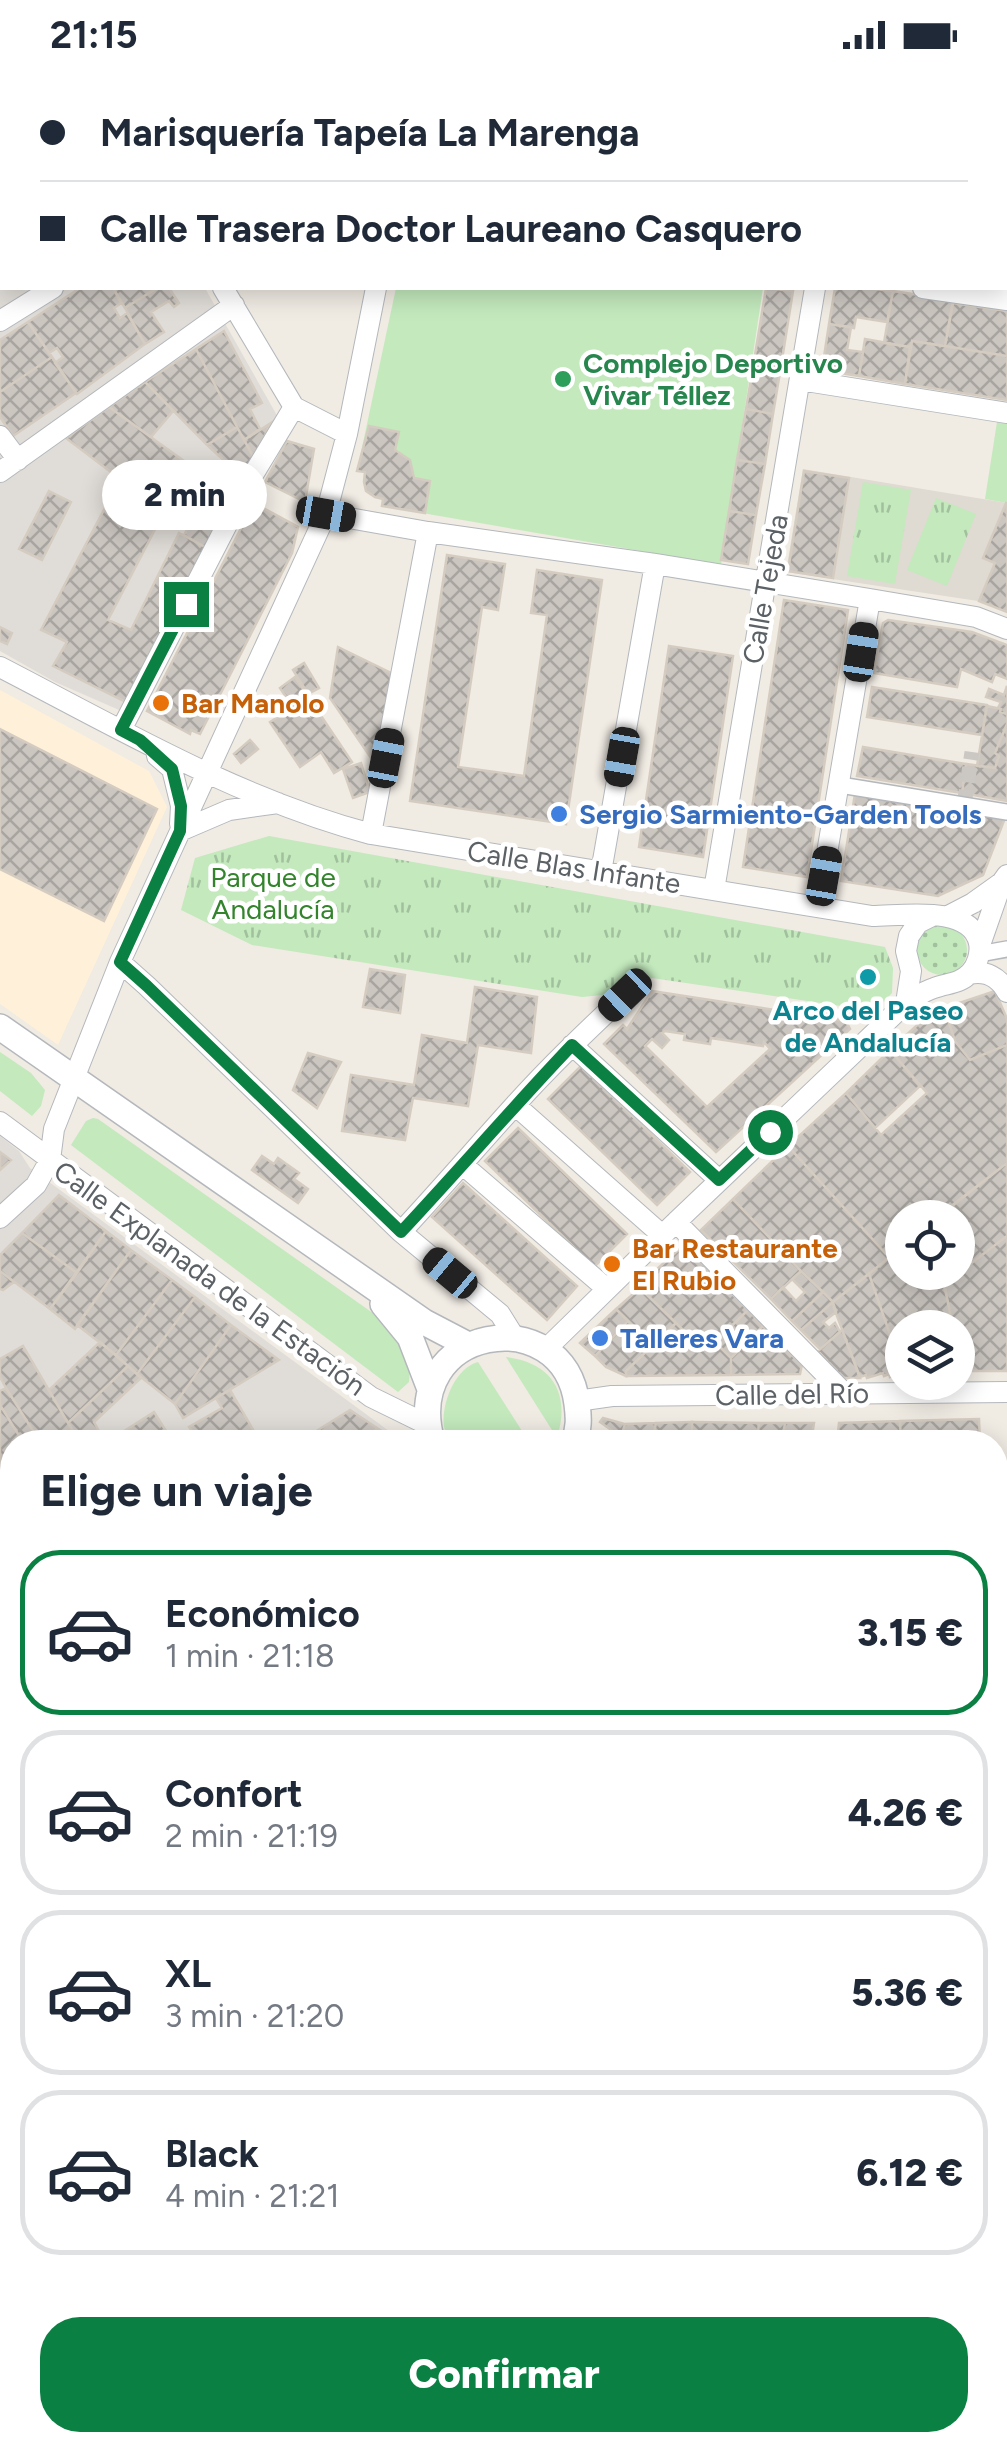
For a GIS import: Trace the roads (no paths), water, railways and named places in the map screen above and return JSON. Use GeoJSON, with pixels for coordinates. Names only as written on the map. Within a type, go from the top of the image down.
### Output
{"type":"FeatureCollection","features":[{"type":"Feature","properties":{"kind":"street"},"geometry":{"type":"LineString","coordinates":[[0,321],[50,290]]}},
{"type":"Feature","properties":{"kind":"street"},"geometry":{"type":"LineString","coordinates":[[0,1218],[36,1185],[50,1160],[54,1129],[120,962],[326,514],[347,434],[376,290]]}},
{"type":"Feature","properties":{"kind":"street","name":"Calle Tejeda"},"geometry":{"type":"LineString","coordinates":[[714,890],[815,290]]}},
{"type":"Feature","properties":{"kind":"street"},"geometry":{"type":"LineString","coordinates":[[938,290],[1007,300]]}},
{"type":"Feature","properties":{"kind":"street"},"geometry":{"type":"LineString","coordinates":[[0,472],[228,296],[294,407],[347,434]]}},
{"type":"Feature","properties":{"kind":"street"},"geometry":{"type":"LineString","coordinates":[[800,380],[1007,412]]}},
{"type":"Feature","properties":{"kind":"street"},"geometry":{"type":"LineString","coordinates":[[180,831],[181,806],[172,769],[130,735],[251,478],[294,407]]}},
{"type":"Feature","properties":{"kind":"street"},"geometry":{"type":"LineString","coordinates":[[0,436],[18,460]]}},
{"type":"Feature","properties":{"kind":"street"},"geometry":{"type":"LineString","coordinates":[[326,514],[870,599],[976,617],[1007,629]]}},
{"type":"Feature","properties":{"kind":"street"},"geometry":{"type":"LineString","coordinates":[[371,834],[428,532]]}},
{"type":"Feature","properties":{"kind":"street"},"geometry":{"type":"LineString","coordinates":[[601,872],[656,564]]}},
{"type":"Feature","properties":{"kind":"street"},"geometry":{"type":"LineString","coordinates":[[818,906],[870,599]]}},
{"type":"Feature","properties":{"kind":"street","name":"Calle Blas Infante"},"geometry":{"type":"LineString","coordinates":[[0,667],[206,774],[334,824],[371,834],[872,916],[941,915]]}},
{"type":"Feature","properties":{"kind":"street"},"geometry":{"type":"LineString","coordinates":[[840,785],[1007,812]]}},
{"type":"Feature","properties":{"kind":"street"},"geometry":{"type":"LineString","coordinates":[[180,831],[230,810],[280,802]]}},
{"type":"Feature","properties":{"kind":"street"},"geometry":{"type":"LineString","coordinates":[[906,1004],[908,936],[918,923],[974,902],[1004,879]]}},
{"type":"Feature","properties":{"kind":"street"},"geometry":{"type":"LineString","coordinates":[[970,974],[1004,879]]}},
{"type":"Feature","properties":{"kind":"street"},"geometry":{"type":"LineString","coordinates":[[941,915],[962,921],[974,931],[980,950]]}},
{"type":"Feature","properties":{"kind":"street"},"geometry":{"type":"LineString","coordinates":[[872,916],[890,930],[920,982],[936,987]]}},
{"type":"Feature","properties":{"kind":"street"},"geometry":{"type":"LineString","coordinates":[[980,950],[1007,949]]}},
{"type":"Feature","properties":{"kind":"street"},"geometry":{"type":"LineString","coordinates":[[120,962],[401,1232],[500,1314],[515,1338]]}},
{"type":"Feature","properties":{"kind":"street"},"geometry":{"type":"LineString","coordinates":[[545,1350],[906,1004],[936,987],[979,972],[999,980],[1007,992]]}},
{"type":"Feature","properties":{"kind":"street"},"geometry":{"type":"LineString","coordinates":[[401,1232],[515,1105],[625,995]]}},
{"type":"Feature","properties":{"kind":"street"},"geometry":{"type":"LineString","coordinates":[[0,1026],[424,1322],[468,1345]]}},
{"type":"Feature","properties":{"kind":"street"},"geometry":{"type":"LineString","coordinates":[[572,1045],[719,1180]]}},
{"type":"Feature","properties":{"kind":"street"},"geometry":{"type":"LineString","coordinates":[[515,1105],[669,1228],[845,1394]]}},
{"type":"Feature","properties":{"kind":"street","name":"Calle Explanada de la Estación"},"geometry":{"type":"LineString","coordinates":[[0,1122],[371,1397],[424,1430]]}},
{"type":"Feature","properties":{"kind":"street"},"geometry":{"type":"LineString","coordinates":[[463,1165],[607,1289]]}},
{"type":"Feature","properties":{"kind":"street"},"geometry":{"type":"LineString","coordinates":[[361,1277],[410,1336],[430,1389]]}},
{"type":"Feature","properties":{"kind":"street"},"geometry":{"type":"LineString","coordinates":[[429,1430],[426,1406],[430,1389],[452,1356],[483,1340],[515,1338],[545,1350],[563,1366],[575,1388],[581,1428]]}},
{"type":"Feature","properties":{"kind":"street","name":"Calle del Río"},"geometry":{"type":"LineString","coordinates":[[581,1428],[612,1396],[1007,1392]]}},
{"type":"Feature","properties":{"kind":"tunnel"},"geometry":{"type":"LineString","coordinates":[[964,805],[972,752]]}},
{"type":"Feature","properties":{"kind":"place","name":"Complejo Deportivo Vivar Téllez"},"geometry":{"type":"Point","coordinates":[563,379]}},
{"type":"Feature","properties":{"kind":"place","name":"Bar Manolo"},"geometry":{"type":"Point","coordinates":[161,703]}},
{"type":"Feature","properties":{"kind":"place","name":"Sergio Sarmiento-Garden Tools"},"geometry":{"type":"Point","coordinates":[559,814]}},
{"type":"Feature","properties":{"kind":"place","name":"Arco del Paseo de Andalucía"},"geometry":{"type":"Point","coordinates":[868,977]}},
{"type":"Feature","properties":{"kind":"place","name":"Bar Restaurante El Rubio"},"geometry":{"type":"Point","coordinates":[612,1264]}},
{"type":"Feature","properties":{"kind":"place","name":"Talleres Vara"},"geometry":{"type":"Point","coordinates":[600,1338]}},
{"type":"Feature","properties":{"kind":"park label","name":"Parque de Andalucía"},"geometry":{"type":"Point","coordinates":[273,893]}}]}
